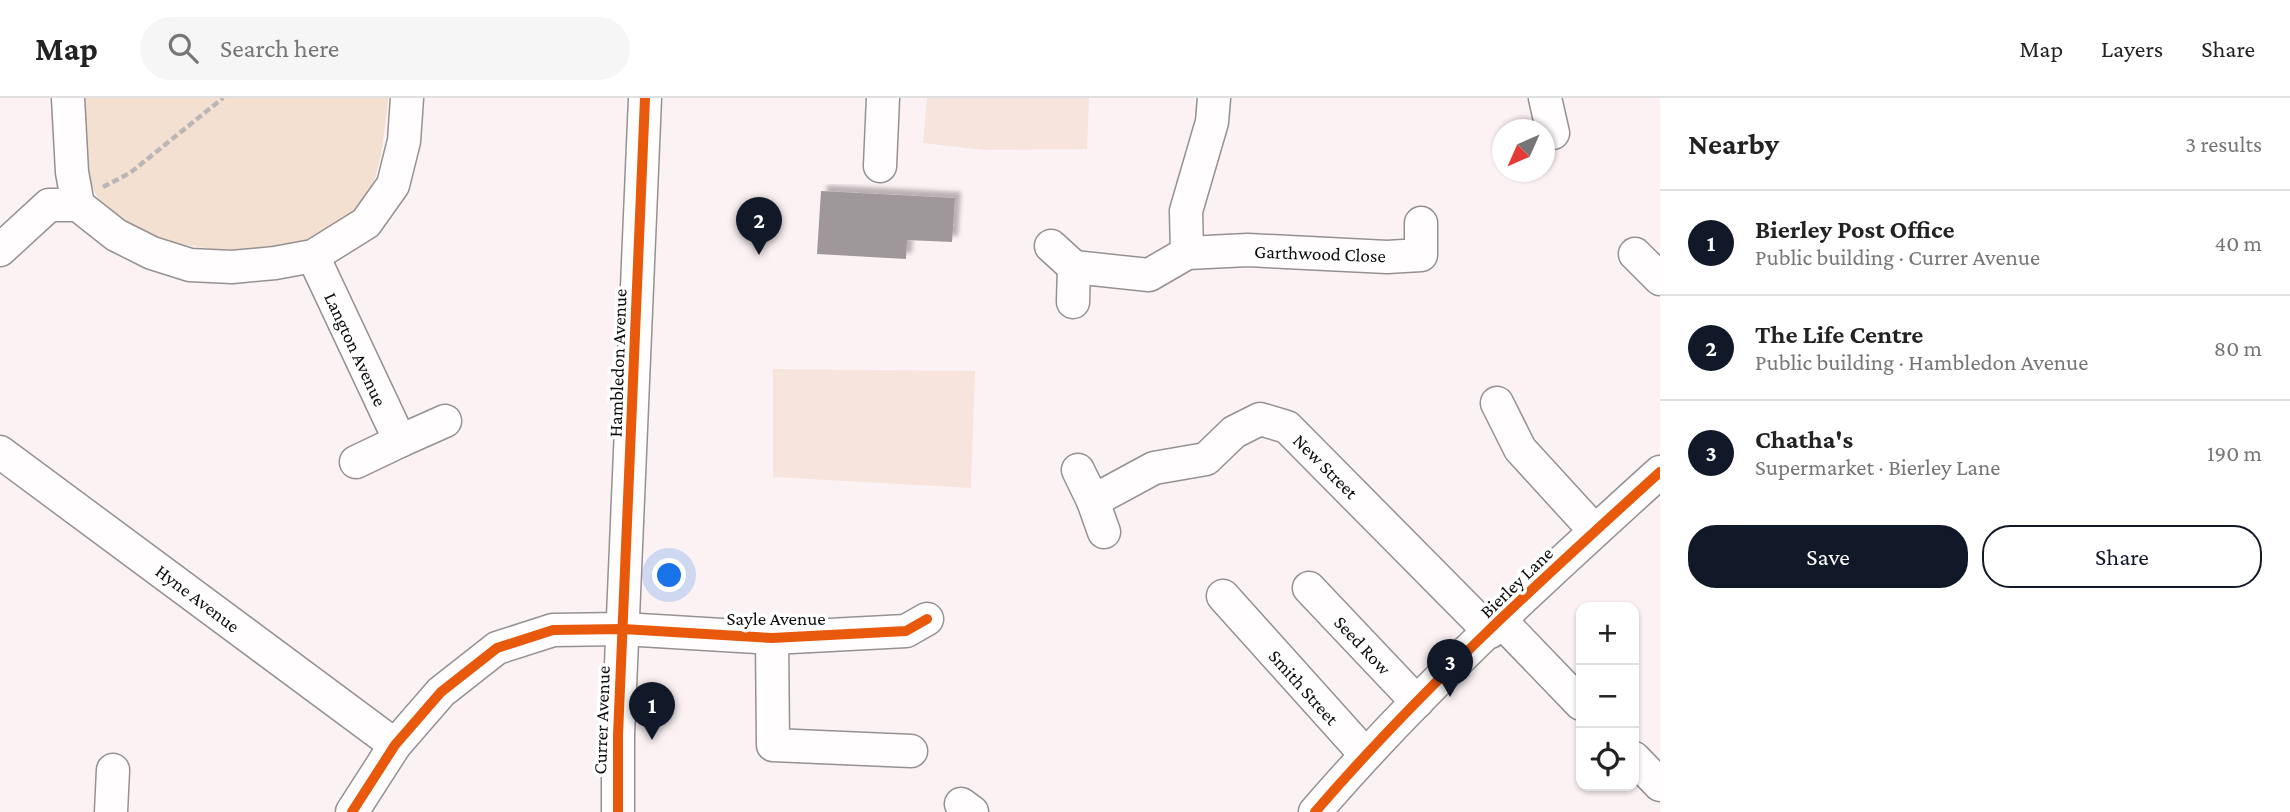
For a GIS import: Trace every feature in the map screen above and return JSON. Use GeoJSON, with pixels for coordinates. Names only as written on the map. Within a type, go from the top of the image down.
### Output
{"type":"FeatureCollection","features":[{"type":"Feature","properties":{"kind":"street"},"geometry":{"type":"LineString","coordinates":[[68,98],[72,172],[78,205]]}},
{"type":"Feature","properties":{"kind":"street"},"geometry":{"type":"LineString","coordinates":[[0,250],[48,205],[78,205],[116,235],[152,253],[190,265],[242,266],[313,256],[366,223],[393,185],[404,141],[407,98]]}},
{"type":"Feature","properties":{"kind":"street","name":"Hambledon Avenue"},"geometry":{"type":"LineString","coordinates":[[623,629],[645,98]]}},
{"type":"Feature","properties":{"kind":"street"},"geometry":{"type":"LineString","coordinates":[[880,166],[883,98]]}},
{"type":"Feature","properties":{"kind":"street"},"geometry":{"type":"LineString","coordinates":[[1187,253],[1185,211],[1212,122],[1214,98]]}},
{"type":"Feature","properties":{"kind":"street"},"geometry":{"type":"LineString","coordinates":[[1545,98],[1550,119]]}},
{"type":"Feature","properties":{"kind":"street","name":"Garthwood Close"},"geometry":{"type":"LineString","coordinates":[[1074,267],[1149,275],[1187,253],[1248,250],[1387,257],[1421,255],[1421,223]]}},
{"type":"Feature","properties":{"kind":"street"},"geometry":{"type":"LineString","coordinates":[[1051,246],[1074,267],[1073,302]]}},
{"type":"Feature","properties":{"kind":"street"},"geometry":{"type":"LineString","coordinates":[[1635,254],[1660,279]]}},
{"type":"Feature","properties":{"kind":"street","name":"Langton Avenue"},"geometry":{"type":"LineString","coordinates":[[313,256],[400,441]]}},
{"type":"Feature","properties":{"kind":"street"},"geometry":{"type":"LineString","coordinates":[[1497,403],[1520,449],[1595,531]]}},
{"type":"Feature","properties":{"kind":"street","name":"New Street"},"geometry":{"type":"LineString","coordinates":[[1093,501],[1154,468],[1206,459],[1234,432],[1260,419],[1287,427],[1495,626]]}},
{"type":"Feature","properties":{"kind":"street"},"geometry":{"type":"LineString","coordinates":[[356,462],[445,421]]}},
{"type":"Feature","properties":{"kind":"street","name":"Hyne Avenue"},"geometry":{"type":"LineString","coordinates":[[0,452],[395,745]]}},
{"type":"Feature","properties":{"kind":"street"},"geometry":{"type":"LineString","coordinates":[[1078,470],[1104,532]]}},
{"type":"Feature","properties":{"kind":"street","name":"Bierley Lane"},"geometry":{"type":"LineString","coordinates":[[1315,812],[1365,754],[1417,702],[1660,472]]}},
{"type":"Feature","properties":{"kind":"street","name":"Seed Row"},"geometry":{"type":"LineString","coordinates":[[1309,588],[1417,702]]}},
{"type":"Feature","properties":{"kind":"street","name":"Smith Street"},"geometry":{"type":"LineString","coordinates":[[1228,613],[1365,754]]}},
{"type":"Feature","properties":{"kind":"street","name":"Sayle Avenue"},"geometry":{"type":"LineString","coordinates":[[352,812],[395,745],[441,692],[497,648],[553,631],[623,629],[772,638],[906,631],[927,619]]}},
{"type":"Feature","properties":{"kind":"street"},"geometry":{"type":"LineString","coordinates":[[1495,626],[1576,699]]}},
{"type":"Feature","properties":{"kind":"street","name":"Currer Avenue"},"geometry":{"type":"LineString","coordinates":[[618,812],[616,781],[623,629]]}},
{"type":"Feature","properties":{"kind":"street","name":"Sayle Avenue"},"geometry":{"type":"LineString","coordinates":[[772,638],[771,753],[911,751]]}},
{"type":"Feature","properties":{"kind":"street"},"geometry":{"type":"LineString","coordinates":[[1639,763],[1660,785]]}},
{"type":"Feature","properties":{"kind":"street"},"geometry":{"type":"LineString","coordinates":[[111,812],[113,770]]}},
{"type":"Feature","properties":{"kind":"path"},"geometry":{"type":"LineString","coordinates":[[78,205],[130,173],[223,98]]}},
{"type":"Feature","properties":{"kind":"shaded area"},"geometry":{"type":"Polygon","coordinates":[[[75,98],[388,98],[388,103],[376,176],[363,202],[354,213],[315,240],[291,246],[233,250],[203,248],[147,233],[123,221],[103,204],[89,182],[85,168],[78,139],[75,98]]]}},
{"type":"Feature","properties":{"kind":"shaded area"},"geometry":{"type":"Polygon","coordinates":[[[927,98],[1089,98],[1087,149],[984,150],[923,143],[927,98]]]}},
{"type":"Feature","properties":{"kind":"shaded area"},"geometry":{"type":"Polygon","coordinates":[[[773,369],[975,371],[971,488],[773,477],[773,369]]]}},
{"type":"Feature","properties":{"kind":"building"},"geometry":{"type":"Polygon","coordinates":[[[821,191],[955,198],[952,242],[907,240],[906,259],[817,254],[821,191]]]}},
{"type":"Feature","properties":{"kind":"cycle path"},"geometry":{"type":"LineString","coordinates":[[618,812],[618,735],[645,98]]}},
{"type":"Feature","properties":{"kind":"cycle path"},"geometry":{"type":"LineString","coordinates":[[1315,812],[1439,679],[1660,472]]}},
{"type":"Feature","properties":{"kind":"cycle path"},"geometry":{"type":"LineString","coordinates":[[352,812],[395,745],[441,692],[497,648],[553,630],[623,629],[772,638],[906,631],[927,619]]}},
{"type":"Feature","properties":{"kind":"place","name":"The Life Centre"},"geometry":{"type":"Point","coordinates":[759,255]}},
{"type":"Feature","properties":{"kind":"place","name":"Chatha's"},"geometry":{"type":"Point","coordinates":[1450,697]}},
{"type":"Feature","properties":{"kind":"place","name":"Bierley Post Office"},"geometry":{"type":"Point","coordinates":[652,740]}}]}
